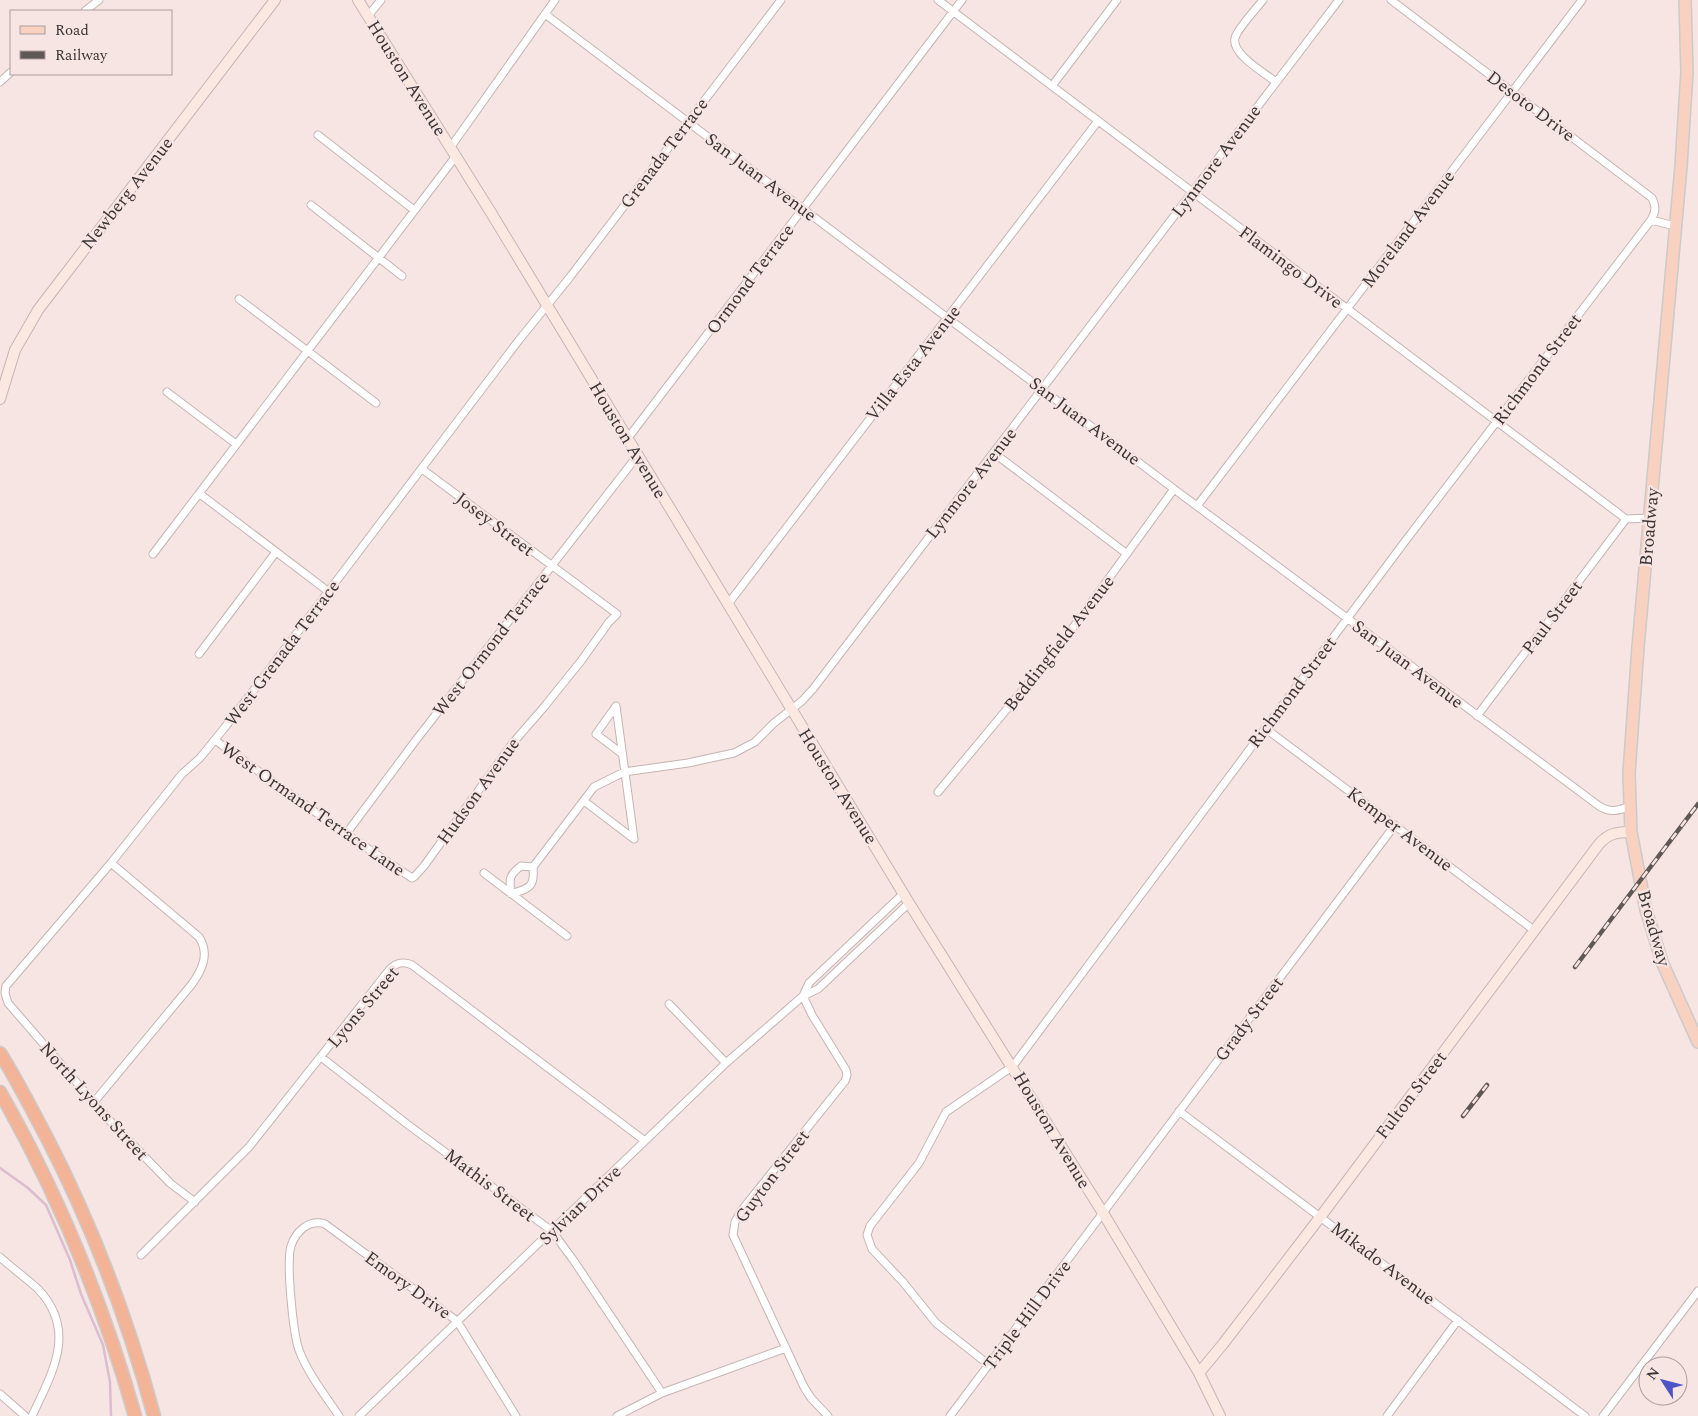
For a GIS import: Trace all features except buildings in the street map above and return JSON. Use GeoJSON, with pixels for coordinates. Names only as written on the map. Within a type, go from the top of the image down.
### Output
{"type":"FeatureCollection","features":[{"type":"Feature","properties":{"kind":"highway"},"geometry":{"type":"LineString","coordinates":[[0,1053],[61,1165],[89,1227],[126,1324],[154,1416]]}},
{"type":"Feature","properties":{"kind":"highway"},"geometry":{"type":"LineString","coordinates":[[0,1092],[45,1176],[66,1221],[112,1342],[135,1416]]}},
{"type":"Feature","properties":{"kind":"main road","name":"Broadway"},"geometry":{"type":"LineString","coordinates":[[1684,0],[1687,72],[1681,166],[1629,752],[1631,832],[1646,910],[1662,962],[1698,1042]]}},
{"type":"Feature","properties":{"kind":"street"},"geometry":{"type":"LineString","coordinates":[[86,10],[99,0]]}},
{"type":"Feature","properties":{"kind":"street","name":"Newberg Avenue"},"geometry":{"type":"LineString","coordinates":[[0,399],[15,350],[38,310],[275,0]]}},
{"type":"Feature","properties":{"kind":"street","name":"Houston Avenue"},"geometry":{"type":"LineString","coordinates":[[358,0],[628,438],[909,902],[1103,1213],[1199,1373],[1220,1416]]}},
{"type":"Feature","properties":{"kind":"street"},"geometry":{"type":"LineString","coordinates":[[368,16],[381,0]]}},
{"type":"Feature","properties":{"kind":"street"},"geometry":{"type":"LineString","coordinates":[[453,152],[555,0]]}},
{"type":"Feature","properties":{"kind":"street","name":"Grenada Terrace"},"geometry":{"type":"LineString","coordinates":[[547,306],[781,0]]}},
{"type":"Feature","properties":{"kind":"street","name":"Flamingo Drive"},"geometry":{"type":"LineString","coordinates":[[938,0],[1626,519]]}},
{"type":"Feature","properties":{"kind":"street","name":"Ormond Terrace"},"geometry":{"type":"LineString","coordinates":[[628,438],[962,0]]}},
{"type":"Feature","properties":{"kind":"street"},"geometry":{"type":"LineString","coordinates":[[1052,86],[1117,0]]}},
{"type":"Feature","properties":{"kind":"street"},"geometry":{"type":"LineString","coordinates":[[1263,0],[1236,35],[1235,44],[1236,50],[1242,56],[1276,82]]}},
{"type":"Feature","properties":{"kind":"street","name":"Lynmore Avenue"},"geometry":{"type":"LineString","coordinates":[[511,894],[528,888],[534,879],[533,867],[594,787],[624,772],[688,763],[734,753],[755,742],[813,689],[1339,0]]}},
{"type":"Feature","properties":{"kind":"street","name":"Desoto Drive"},"geometry":{"type":"LineString","coordinates":[[1391,0],[1652,198],[1656,207],[1651,220]]}},
{"type":"Feature","properties":{"kind":"street","name":"Moreland Avenue"},"geometry":{"type":"LineString","coordinates":[[1197,506],[1582,0]]}},
{"type":"Feature","properties":{"kind":"street","name":"San Juan Avenue"},"geometry":{"type":"LineString","coordinates":[[545,14],[1197,506],[1605,810],[1620,810],[1630,806]]}},
{"type":"Feature","properties":{"kind":"street"},"geometry":{"type":"LineString","coordinates":[[0,82],[10,73]]}},
{"type":"Feature","properties":{"kind":"street","name":"Villa Esta Avenue"},"geometry":{"type":"LineString","coordinates":[[728,604],[949,318],[1098,121]]}},
{"type":"Feature","properties":{"kind":"street"},"geometry":{"type":"LineString","coordinates":[[318,135],[414,210]]}},
{"type":"Feature","properties":{"kind":"street","name":"Houston Avenue"},"geometry":{"type":"LineString","coordinates":[[153,554],[414,210],[453,152]]}},
{"type":"Feature","properties":{"kind":"street"},"geometry":{"type":"LineString","coordinates":[[311,205],[402,276]]}},
{"type":"Feature","properties":{"kind":"street"},"geometry":{"type":"LineString","coordinates":[[1651,220],[1675,226]]}},
{"type":"Feature","properties":{"kind":"street","name":"Richmond Street"},"geometry":{"type":"LineString","coordinates":[[988,1365],[936,1323],[903,1282],[872,1249],[866,1235],[870,1226],[919,1163],[943,1115],[950,1108],[1013,1066],[1347,618],[1651,220]]}},
{"type":"Feature","properties":{"kind":"street"},"geometry":{"type":"LineString","coordinates":[[239,299],[376,403]]}},
{"type":"Feature","properties":{"kind":"street","name":"West Grenada Terrace"},"geometry":{"type":"LineString","coordinates":[[5,990],[15,974],[111,863],[182,774],[200,758],[215,740],[519,340],[547,306]]}},
{"type":"Feature","properties":{"kind":"street"},"geometry":{"type":"LineString","coordinates":[[167,392],[236,444]]}},
{"type":"Feature","properties":{"kind":"street"},"geometry":{"type":"LineString","coordinates":[[994,453],[1126,554]]}},
{"type":"Feature","properties":{"kind":"street","name":"West Ormond Terrace"},"geometry":{"type":"LineString","coordinates":[[346,834],[416,740],[638,455]]}},
{"type":"Feature","properties":{"kind":"street","name":"Josey Street"},"geometry":{"type":"LineString","coordinates":[[422,469],[617,614]]}},
{"type":"Feature","properties":{"kind":"street","name":"Beddingfield Avenue"},"geometry":{"type":"LineString","coordinates":[[938,792],[1036,676],[1174,488]]}},
{"type":"Feature","properties":{"kind":"street"},"geometry":{"type":"LineString","coordinates":[[200,494],[328,592]]}},
{"type":"Feature","properties":{"kind":"street"},"geometry":{"type":"LineString","coordinates":[[1626,519],[1650,518]]}},
{"type":"Feature","properties":{"kind":"street","name":"Paul Street"},"geometry":{"type":"LineString","coordinates":[[1477,716],[1626,519]]}},
{"type":"Feature","properties":{"kind":"street"},"geometry":{"type":"LineString","coordinates":[[199,654],[276,552]]}},
{"type":"Feature","properties":{"kind":"street","name":"Hudson Avenue"},"geometry":{"type":"LineString","coordinates":[[412,878],[424,866],[512,744],[581,661],[617,614]]}},
{"type":"Feature","properties":{"kind":"street"},"geometry":{"type":"LineString","coordinates":[[584,802],[634,839],[616,706],[596,734],[622,753]]}},
{"type":"Feature","properties":{"kind":"street","name":"Kemper Avenue"},"geometry":{"type":"LineString","coordinates":[[1265,728],[1535,931]]}},
{"type":"Feature","properties":{"kind":"street","name":"West Ormand Terrace Lane"},"geometry":{"type":"LineString","coordinates":[[215,740],[346,834],[412,878]]}},
{"type":"Feature","properties":{"kind":"street","name":"Grady Street"},"geometry":{"type":"LineString","coordinates":[[1103,1213],[1395,825]]}},
{"type":"Feature","properties":{"kind":"street","name":"Fulton Street"},"geometry":{"type":"LineString","coordinates":[[1199,1373],[1321,1216],[1606,836],[1614,833],[1631,832]]}},
{"type":"Feature","properties":{"kind":"street"},"geometry":{"type":"LineString","coordinates":[[94,1102],[192,984],[202,967],[205,953],[199,937],[111,863]]}},
{"type":"Feature","properties":{"kind":"street"},"geometry":{"type":"LineString","coordinates":[[511,894],[509,880],[513,871],[521,866],[533,867]]}},
{"type":"Feature","properties":{"kind":"street"},"geometry":{"type":"LineString","coordinates":[[484,873],[567,936]]}},
{"type":"Feature","properties":{"kind":"street","name":"Sylvian Drive"},"geometry":{"type":"LineString","coordinates":[[803,996],[809,983],[904,893]]}},
{"type":"Feature","properties":{"kind":"street","name":"Sylvian Drive"},"geometry":{"type":"LineString","coordinates":[[359,1416],[726,1063],[803,996],[818,989],[909,902]]}},
{"type":"Feature","properties":{"kind":"street","name":"Lyons Street"},"geometry":{"type":"LineString","coordinates":[[141,1255],[249,1147],[390,969],[401,962],[408,963],[645,1141]]}},
{"type":"Feature","properties":{"kind":"street","name":"North Lyons Street"},"geometry":{"type":"LineString","coordinates":[[5,990],[6,997],[13,1009],[94,1102],[170,1183],[195,1202]]}},
{"type":"Feature","properties":{"kind":"street","name":"Guyton Street"},"geometry":{"type":"LineString","coordinates":[[803,996],[812,1015],[846,1070],[847,1075],[845,1081],[741,1211],[734,1222],[733,1230],[734,1238],[808,1394],[828,1416]]}},
{"type":"Feature","properties":{"kind":"street"},"geometry":{"type":"LineString","coordinates":[[669,1004],[726,1063]]}},
{"type":"Feature","properties":{"kind":"street","name":"Mathis Street"},"geometry":{"type":"LineString","coordinates":[[321,1057],[407,1124],[552,1231],[580,1269],[662,1393]]}},
{"type":"Feature","properties":{"kind":"street","name":"Mikado Avenue"},"geometry":{"type":"LineString","coordinates":[[1179,1111],[1585,1416]]}},
{"type":"Feature","properties":{"kind":"street","name":"Triple Hill Drive"},"geometry":{"type":"LineString","coordinates":[[950,1416],[1103,1213]]}},
{"type":"Feature","properties":{"kind":"street","name":"Emory Drive"},"geometry":{"type":"LineString","coordinates":[[338,1416],[306,1365],[296,1339],[290,1261],[291,1246],[304,1227],[311,1223],[319,1222],[342,1236],[457,1320],[516,1416]]}},
{"type":"Feature","properties":{"kind":"street"},"geometry":{"type":"LineString","coordinates":[[0,1257],[43,1296],[53,1311],[59,1330],[56,1360],[32,1416]]}},
{"type":"Feature","properties":{"kind":"street"},"geometry":{"type":"LineString","coordinates":[[1603,1416],[1698,1291]]}},
{"type":"Feature","properties":{"kind":"street"},"geometry":{"type":"LineString","coordinates":[[1387,1416],[1458,1320]]}},
{"type":"Feature","properties":{"kind":"street"},"geometry":{"type":"LineString","coordinates":[[617,1416],[662,1393],[786,1348]]}},
{"type":"Feature","properties":{"kind":"street"},"geometry":{"type":"LineString","coordinates":[[0,1394],[26,1416]]}},
{"type":"Feature","properties":{"kind":"waterway"},"geometry":{"type":"LineString","coordinates":[[0,1168],[28,1188],[46,1205],[103,1345],[110,1382],[111,1416]]}},
{"type":"Feature","properties":{"kind":"railway"},"geometry":{"type":"LineString","coordinates":[[1575,967],[1698,804]]}},
{"type":"Feature","properties":{"kind":"railway"},"geometry":{"type":"LineString","coordinates":[[1463,1116],[1487,1085]]}}]}
